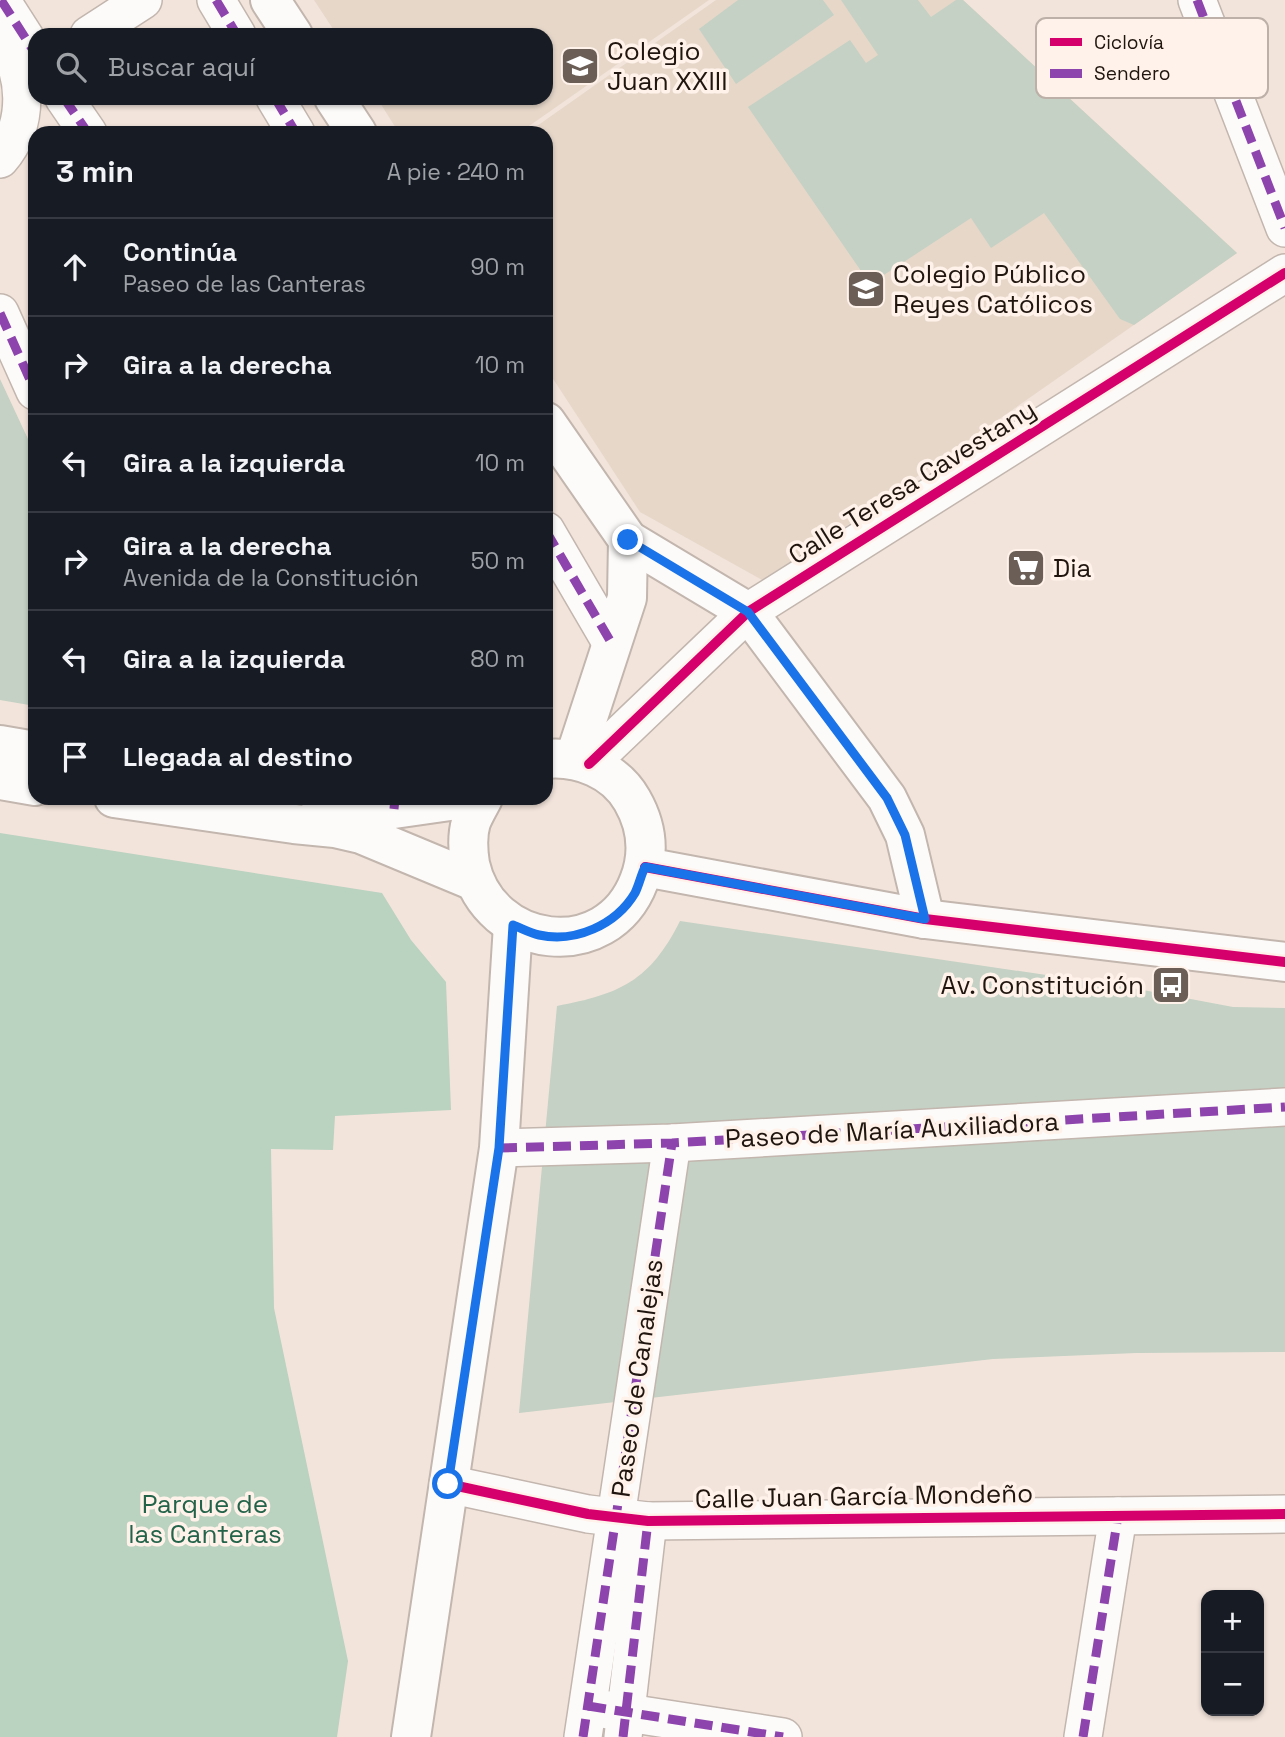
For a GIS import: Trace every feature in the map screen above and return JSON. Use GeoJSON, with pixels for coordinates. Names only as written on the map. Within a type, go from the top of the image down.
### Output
{"type":"FeatureCollection","features":[{"type":"Feature","properties":{"kind":"street"},"geometry":{"type":"LineString","coordinates":[[100,28],[143,0]]}},
{"type":"Feature","properties":{"kind":"street"},"geometry":{"type":"LineString","coordinates":[[216,0],[233,28]]}},
{"type":"Feature","properties":{"kind":"street"},"geometry":{"type":"LineString","coordinates":[[270,0],[288,28]]}},
{"type":"Feature","properties":{"kind":"street"},"geometry":{"type":"LineString","coordinates":[[1197,0],[1204,18]]}},
{"type":"Feature","properties":{"kind":"street"},"geometry":{"type":"LineString","coordinates":[[7,13],[28,61]]}},
{"type":"Feature","properties":{"kind":"street"},"geometry":{"type":"LineString","coordinates":[[0,159],[13,139],[19,122],[21,86],[28,66]]}},
{"type":"Feature","properties":{"kind":"street"},"geometry":{"type":"LineString","coordinates":[[1235,98],[1285,227]]}},
{"type":"Feature","properties":{"kind":"street"},"geometry":{"type":"LineString","coordinates":[[69,105],[83,126]]}},
{"type":"Feature","properties":{"kind":"street"},"geometry":{"type":"LineString","coordinates":[[279,105],[292,126]]}},
{"type":"Feature","properties":{"kind":"street"},"geometry":{"type":"LineString","coordinates":[[339,105],[352,126]]}},
{"type":"Feature","properties":{"kind":"street","name":"Calle Teresa Cavestany"},"geometry":{"type":"LineString","coordinates":[[570,761],[748,612],[1285,273]]}},
{"type":"Feature","properties":{"kind":"street"},"geometry":{"type":"LineString","coordinates":[[0,313],[28,375]]}},
{"type":"Feature","properties":{"kind":"street"},"geometry":{"type":"LineString","coordinates":[[553,432],[628,540],[748,612],[887,798],[905,835],[925,919]]}},
{"type":"Feature","properties":{"kind":"street"},"geometry":{"type":"LineString","coordinates":[[480,805],[471,823],[468,852],[474,881],[490,906],[513,925],[539,935],[567,937],[594,930],[617,915],[635,893],[645,867],[647,841],[641,817],[629,794],[611,776],[570,761],[627,598],[628,540]]}},
{"type":"Feature","properties":{"kind":"street"},"geometry":{"type":"LineString","coordinates":[[553,543],[612,644]]}},
{"type":"Feature","properties":{"kind":"street"},"geometry":{"type":"LineString","coordinates":[[0,745],[28,750]]}},
{"type":"Feature","properties":{"kind":"street"},"geometry":{"type":"LineString","coordinates":[[0,780],[28,785]]}},
{"type":"Feature","properties":{"kind":"street"},"geometry":{"type":"LineString","coordinates":[[163,805],[335,828],[361,834],[474,881]]}},
{"type":"Feature","properties":{"kind":"street"},"geometry":{"type":"LineString","coordinates":[[338,805],[362,809],[383,805]]}},
{"type":"Feature","properties":{"kind":"street"},"geometry":{"type":"LineString","coordinates":[[645,867],[925,919],[1285,962]]}},
{"type":"Feature","properties":{"kind":"street"},"geometry":{"type":"LineString","coordinates":[[411,1737],[499,1148],[513,925]]}},
{"type":"Feature","properties":{"kind":"street","name":"Paseo de María Auxiliadora"},"geometry":{"type":"LineString","coordinates":[[499,1148],[672,1143],[1285,1107]]}},
{"type":"Feature","properties":{"kind":"street","name":"Paseo de Canalejas"},"geometry":{"type":"LineString","coordinates":[[585,1722],[632,1519],[672,1143]]}},
{"type":"Feature","properties":{"kind":"street","name":"Calle Juan García Mondeño"},"geometry":{"type":"LineString","coordinates":[[448,1484],[588,1514],[632,1519],[1285,1514]]}},
{"type":"Feature","properties":{"kind":"street"},"geometry":{"type":"LineString","coordinates":[[1083,1737],[1118,1516]]}},
{"type":"Feature","properties":{"kind":"street"},"geometry":{"type":"LineString","coordinates":[[624,1725],[632,1519]]}},
{"type":"Feature","properties":{"kind":"street"},"geometry":{"type":"LineString","coordinates":[[585,1722],[783,1737]]}},
{"type":"Feature","properties":{"kind":"shaded area","name":"Colegio Juan XXIII"},"geometry":{"type":"Polygon","coordinates":[[[314,0],[709,0],[529,126],[395,126],[381,105],[553,105],[553,28],[332,28],[314,0]]]}},
{"type":"Feature","properties":{"kind":"shaded area","name":"Colegio Público Reyes Católicos"},"geometry":{"type":"Polygon","coordinates":[[[716,0],[963,0],[1036,67],[1036,98],[1069,98],[1237,253],[766,582],[640,512],[553,379],[553,126],[537,126],[716,0]]]}},
{"type":"Feature","properties":{"kind":"green space"},"geometry":{"type":"Polygon","coordinates":[[[738,0],[823,0],[834,15],[736,84],[699,29],[738,0]]]}},
{"type":"Feature","properties":{"kind":"green space"},"geometry":{"type":"Polygon","coordinates":[[[841,0],[918,0],[931,17],[956,0],[963,0],[1036,67],[1036,98],[1069,98],[1237,253],[1134,325],[1120,319],[1044,213],[991,248],[971,218],[870,284],[748,107],[850,40],[866,63],[878,55],[841,0]]]}},
{"type":"Feature","properties":{"kind":"green space"},"geometry":{"type":"Polygon","coordinates":[[[0,379],[28,439],[28,705],[0,700],[0,379]]]}},
{"type":"Feature","properties":{"kind":"green space","name":"Parque de las Canteras"},"geometry":{"type":"Polygon","coordinates":[[[0,833],[382,893],[411,940],[446,982],[451,1110],[335,1116],[333,1150],[271,1149],[274,1308],[348,1661],[337,1737],[0,1737],[0,833]]]}},
{"type":"Feature","properties":{"kind":"green space"},"geometry":{"type":"Polygon","coordinates":[[[680,921],[1127,987],[1233,1007],[1285,1008],[1285,1352],[1136,1353],[993,1359],[519,1413],[557,1006],[599,996],[631,982],[657,958],[680,921]]]}},
{"type":"Feature","properties":{"kind":"marked path"},"geometry":{"type":"LineString","coordinates":[[1,0],[28,42]]}},
{"type":"Feature","properties":{"kind":"marked path"},"geometry":{"type":"LineString","coordinates":[[216,0],[233,28]]}},
{"type":"Feature","properties":{"kind":"marked path"},"geometry":{"type":"LineString","coordinates":[[1197,0],[1204,18]]}},
{"type":"Feature","properties":{"kind":"marked path"},"geometry":{"type":"LineString","coordinates":[[1235,98],[1285,228]]}},
{"type":"Feature","properties":{"kind":"marked path"},"geometry":{"type":"LineString","coordinates":[[69,105],[83,126]]}},
{"type":"Feature","properties":{"kind":"marked path"},"geometry":{"type":"LineString","coordinates":[[279,105],[292,126]]}},
{"type":"Feature","properties":{"kind":"marked path"},"geometry":{"type":"LineString","coordinates":[[0,313],[28,375]]}},
{"type":"Feature","properties":{"kind":"marked path"},"geometry":{"type":"LineString","coordinates":[[553,543],[612,644]]}},
{"type":"Feature","properties":{"kind":"marked path"},"geometry":{"type":"LineString","coordinates":[[394,805],[394,809]]}},
{"type":"Feature","properties":{"kind":"marked path"},"geometry":{"type":"LineString","coordinates":[[499,1148],[672,1143],[1285,1107]]}},
{"type":"Feature","properties":{"kind":"marked path"},"geometry":{"type":"LineString","coordinates":[[583,1737],[672,1143]]}},
{"type":"Feature","properties":{"kind":"marked path"},"geometry":{"type":"LineString","coordinates":[[1083,1737],[1118,1516]]}},
{"type":"Feature","properties":{"kind":"marked path"},"geometry":{"type":"LineString","coordinates":[[623,1737],[648,1521]]}},
{"type":"Feature","properties":{"kind":"marked path"},"geometry":{"type":"LineString","coordinates":[[588,1706],[783,1737]]}},
{"type":"Feature","properties":{"kind":"cycle path"},"geometry":{"type":"LineString","coordinates":[[589,764],[748,612],[1285,273]]}},
{"type":"Feature","properties":{"kind":"cycle path"},"geometry":{"type":"LineString","coordinates":[[645,867],[925,919],[1285,962]]}},
{"type":"Feature","properties":{"kind":"cycle path"},"geometry":{"type":"LineString","coordinates":[[448,1484],[588,1514],[648,1521],[1285,1514]]}},
{"type":"Feature","properties":{"kind":"place","name":"Colegio Juan XXIII"},"geometry":{"type":"Point","coordinates":[580,66]}},
{"type":"Feature","properties":{"kind":"place","name":"Colegio Público Reyes Católicos"},"geometry":{"type":"Point","coordinates":[866,289]}},
{"type":"Feature","properties":{"kind":"place","name":"Dia"},"geometry":{"type":"Point","coordinates":[1026,568]}},
{"type":"Feature","properties":{"kind":"place","name":"Av. Constitución"},"geometry":{"type":"Point","coordinates":[1171,985]}},
{"type":"Feature","properties":{"kind":"route"},"geometry":{"type":"LineString","coordinates":[[448,1484],[499,1148],[513,925],[539,935],[567,937],[594,930],[617,915],[635,893],[645,867],[925,919],[905,835],[887,798],[748,612],[628,540]]}}]}
